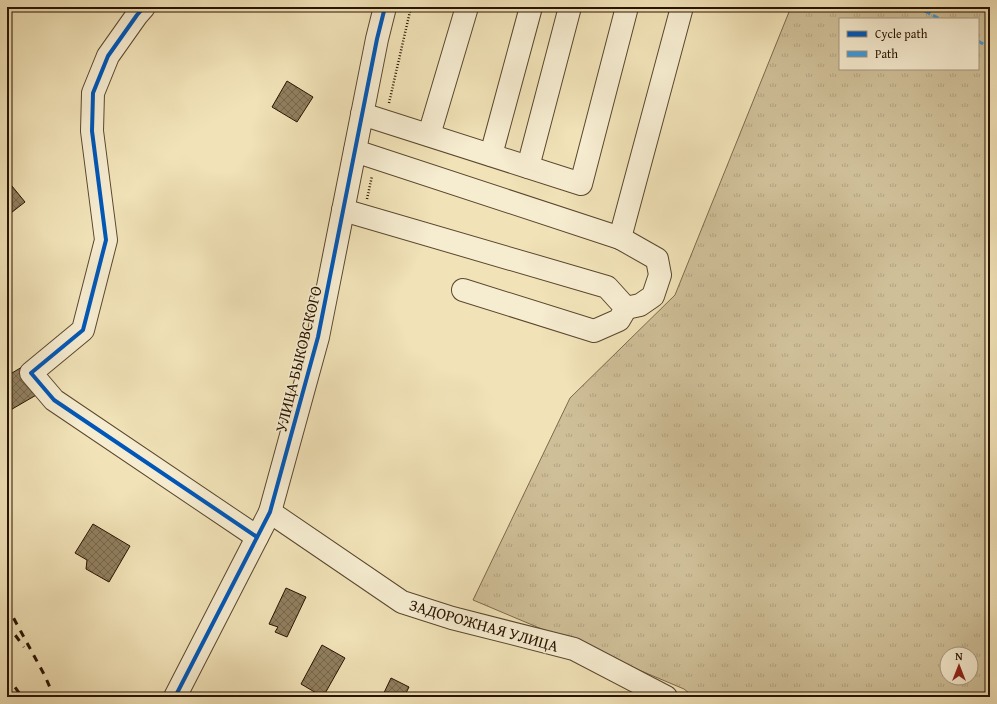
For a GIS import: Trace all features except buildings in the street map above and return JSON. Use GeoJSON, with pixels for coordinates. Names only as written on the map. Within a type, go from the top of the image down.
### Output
{"type":"FeatureCollection","features":[{"type":"Feature","properties":{"kind":"street"},"geometry":{"type":"LineString","coordinates":[[144,7],[108,56],[93,93],[92,130],[106,240],[83,330],[31,373],[54,400],[257,537]]}},
{"type":"Feature","properties":{"kind":"street","name":"УЛИЦА БЫКОВСКОГО"},"geometry":{"type":"LineString","coordinates":[[176,697],[270,512],[318,337],[377,39],[385,7]]}},
{"type":"Feature","properties":{"kind":"street"},"geometry":{"type":"LineString","coordinates":[[429,135],[468,7]]}},
{"type":"Feature","properties":{"kind":"street"},"geometry":{"type":"LineString","coordinates":[[491,155],[531,7]]}},
{"type":"Feature","properties":{"kind":"street"},"geometry":{"type":"LineString","coordinates":[[528,167],[570,7]]}},
{"type":"Feature","properties":{"kind":"street"},"geometry":{"type":"LineString","coordinates":[[362,114],[581,184],[627,7]]}},
{"type":"Feature","properties":{"kind":"street"},"geometry":{"type":"LineString","coordinates":[[620,238],[682,7]]}},
{"type":"Feature","properties":{"kind":"street"},"geometry":{"type":"LineString","coordinates":[[355,151],[620,238],[657,259],[660,275],[653,296],[640,305],[626,308],[619,320],[594,331],[463,290]]}},
{"type":"Feature","properties":{"kind":"street"},"geometry":{"type":"LineString","coordinates":[[343,210],[607,287],[626,308]]}},
{"type":"Feature","properties":{"kind":"street","name":"ЗАДОРОЖНАЯ УЛИЦА"},"geometry":{"type":"LineString","coordinates":[[270,512],[402,602],[452,618],[574,649],[666,697]]}},
{"type":"Feature","properties":{"kind":"green space"},"geometry":{"type":"Polygon","coordinates":[[[791,7],[990,7],[990,697],[694,697],[684,689],[473,600],[570,398],[675,295],[791,7]]]}},
{"type":"Feature","properties":{"kind":"railway"},"geometry":{"type":"LineString","coordinates":[[7,606],[45,676],[54,697]]}},
{"type":"Feature","properties":{"kind":"railway"},"geometry":{"type":"LineString","coordinates":[[7,624],[24,647]]}},
{"type":"Feature","properties":{"kind":"railway"},"geometry":{"type":"LineString","coordinates":[[7,676],[22,697]]}},
{"type":"Feature","properties":{"kind":"marked path"},"geometry":{"type":"LineString","coordinates":[[917,7],[938,18]]}},
{"type":"Feature","properties":{"kind":"marked path"},"geometry":{"type":"LineString","coordinates":[[979,42],[990,48]]}},
{"type":"Feature","properties":{"kind":"cycle path"},"geometry":{"type":"LineString","coordinates":[[144,7],[108,56],[93,93],[92,131],[106,240],[83,330],[31,373],[54,400],[257,537]]}},
{"type":"Feature","properties":{"kind":"cycle path"},"geometry":{"type":"LineString","coordinates":[[175,697],[270,512],[318,337],[377,39],[385,7]]}}]}
